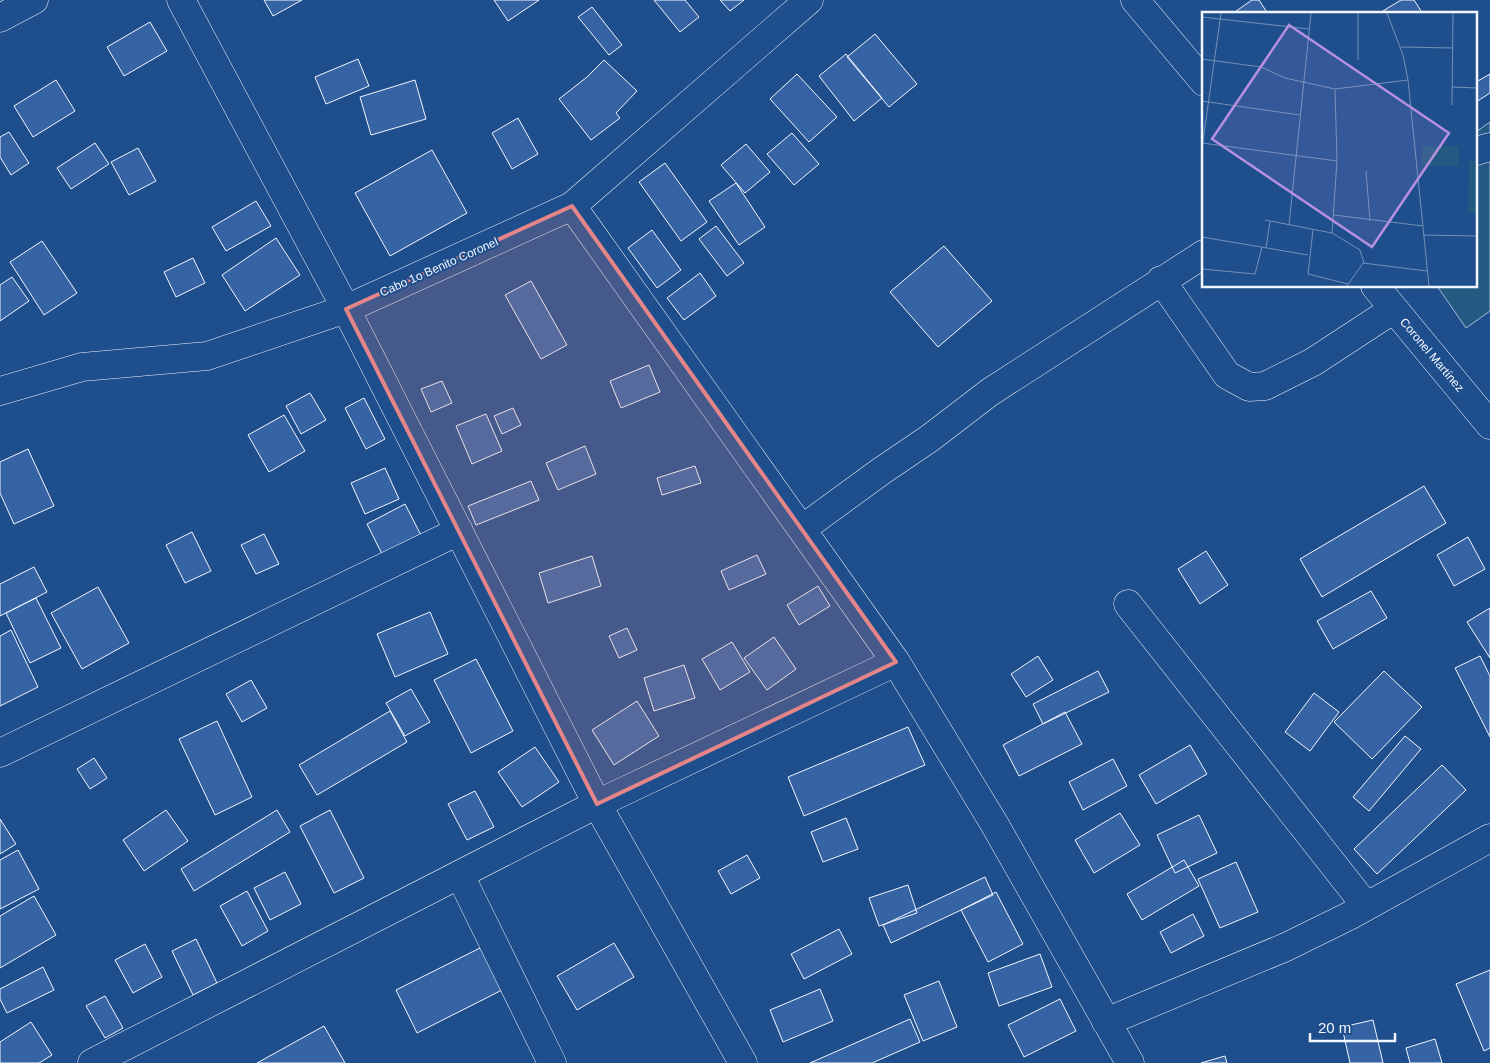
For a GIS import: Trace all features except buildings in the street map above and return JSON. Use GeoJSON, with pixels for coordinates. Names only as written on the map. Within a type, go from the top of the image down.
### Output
{"type":"FeatureCollection","features":[{"type":"Feature","properties":{"kind":"street"},"geometry":{"type":"LineString","coordinates":[[0,18],[34,0]]}},
{"type":"Feature","properties":{"kind":"street"},"geometry":{"type":"LineString","coordinates":[[181,0],[346,309],[597,804],[743,1063]]}},
{"type":"Feature","properties":{"kind":"street","name":"Cabo 1o Benito Coronel"},"geometry":{"type":"LineString","coordinates":[[0,391],[82,367],[207,356],[346,309],[572,206],[809,0]]}},
{"type":"Feature","properties":{"kind":"street"},"geometry":{"type":"LineString","coordinates":[[1135,0],[1202,80]]}},
{"type":"Feature","properties":{"kind":"street"},"geometry":{"type":"LineString","coordinates":[[572,206],[896,662],[995,825],[1130,1063]]}},
{"type":"Feature","properties":{"kind":"street"},"geometry":{"type":"LineString","coordinates":[[802,528],[930,438],[990,392],[1202,255]]}},
{"type":"Feature","properties":{"kind":"street"},"geometry":{"type":"LineString","coordinates":[[1161,280],[1227,375],[1249,387],[1265,386],[1313,362],[1394,309]]}},
{"type":"Feature","properties":{"kind":"street","name":"Coronel Martínez"},"geometry":{"type":"LineString","coordinates":[[1377,288],[1490,425]]}},
{"type":"Feature","properties":{"kind":"street"},"geometry":{"type":"LineString","coordinates":[[0,752],[459,531]]}},
{"type":"Feature","properties":{"kind":"street"},"geometry":{"type":"LineString","coordinates":[[1128,604],[1366,906]]}},
{"type":"Feature","properties":{"kind":"street"},"geometry":{"type":"LineString","coordinates":[[92,1063],[597,804],[896,662]]}},
{"type":"Feature","properties":{"kind":"street"},"geometry":{"type":"LineString","coordinates":[[1106,1022],[1286,948],[1490,838]]}},
{"type":"Feature","properties":{"kind":"street"},"geometry":{"type":"LineString","coordinates":[[460,874],[552,1063]]}},
{"type":"Feature","properties":{"kind":"highlighted area"},"geometry":{"type":"Polygon","coordinates":[[[572,206],[896,662],[597,804],[346,309],[572,206]]]}},
{"type":"Feature","properties":{"kind":"shaded area"},"geometry":{"type":"Polygon","coordinates":[[[1490,122],[1490,311],[1466,328],[1438,288],[1478,288],[1478,131],[1490,122]]]}}]}
